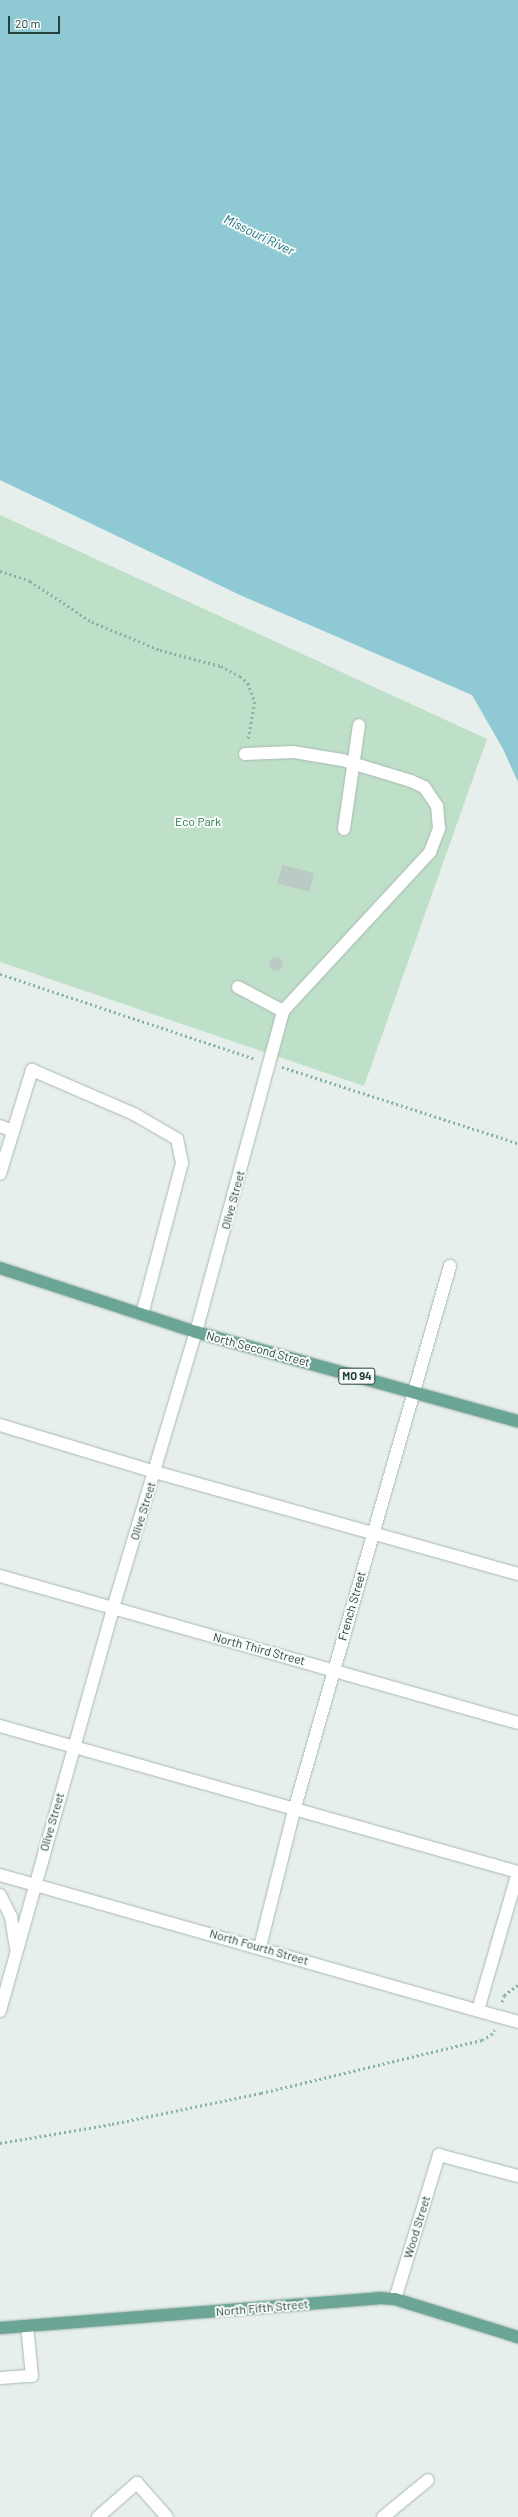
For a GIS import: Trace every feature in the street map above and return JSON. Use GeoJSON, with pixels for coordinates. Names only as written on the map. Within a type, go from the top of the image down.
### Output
{"type":"FeatureCollection","features":[{"type":"Feature","properties":{"kind":"main road","name":"North Second Street"},"geometry":{"type":"LineString","coordinates":[[0,1268],[196,1332],[518,1421]]}},
{"type":"Feature","properties":{"kind":"main road","name":"North Fifth Street"},"geometry":{"type":"LineString","coordinates":[[0,2328],[379,2298],[395,2300],[518,2337]]}},
{"type":"Feature","properties":{"kind":"street"},"geometry":{"type":"LineString","coordinates":[[344,829],[359,725]]}},
{"type":"Feature","properties":{"kind":"street"},"geometry":{"type":"LineString","coordinates":[[238,988],[283,1011],[430,852],[438,828],[437,806],[424,787],[411,780],[353,763],[293,752],[245,754]]}},
{"type":"Feature","properties":{"kind":"street","name":"Olive Street"},"geometry":{"type":"LineString","coordinates":[[0,2011],[34,1885],[113,1608],[196,1332],[283,1011]]}},
{"type":"Feature","properties":{"kind":"street"},"geometry":{"type":"LineString","coordinates":[[0,1174],[32,1070],[134,1114],[177,1139],[182,1163],[142,1314]]}},
{"type":"Feature","properties":{"kind":"street"},"geometry":{"type":"LineString","coordinates":[[0,1126],[13,1131]]}},
{"type":"Feature","properties":{"kind":"street","name":"French Street"},"geometry":{"type":"LineString","coordinates":[[260,1947],[295,1807],[416,1392],[450,1266]]}},
{"type":"Feature","properties":{"kind":"street"},"geometry":{"type":"LineString","coordinates":[[0,1425],[155,1472],[518,1574]]}},
{"type":"Feature","properties":{"kind":"street","name":"North Third Street"},"geometry":{"type":"LineString","coordinates":[[0,1576],[334,1669],[518,1724]]}},
{"type":"Feature","properties":{"kind":"street"},"geometry":{"type":"LineString","coordinates":[[0,1726],[74,1749],[295,1807],[518,1872],[478,2010]]}},
{"type":"Feature","properties":{"kind":"street","name":"North Fourth Street"},"geometry":{"type":"LineString","coordinates":[[0,1875],[260,1947],[518,2022]]}},
{"type":"Feature","properties":{"kind":"street"},"geometry":{"type":"LineString","coordinates":[[0,1895],[11,1917],[16,1955]]}},
{"type":"Feature","properties":{"kind":"street","name":"Wood Street"},"geometry":{"type":"LineString","coordinates":[[395,2300],[439,2155],[518,2176]]}},
{"type":"Feature","properties":{"kind":"street"},"geometry":{"type":"LineString","coordinates":[[0,2378],[32,2376],[27,2326]]}},
{"type":"Feature","properties":{"kind":"street"},"geometry":{"type":"LineString","coordinates":[[383,2517],[428,2480]]}},
{"type":"Feature","properties":{"kind":"street"},"geometry":{"type":"LineString","coordinates":[[98,2517],[137,2483],[167,2517]]}},
{"type":"Feature","properties":{"kind":"path"},"geometry":{"type":"LineString","coordinates":[[0,571],[30,581],[92,622],[160,650],[221,666],[240,676],[248,683],[255,702],[245,754]]}},
{"type":"Feature","properties":{"kind":"path"},"geometry":{"type":"LineString","coordinates":[[0,974],[260,1060]]}},
{"type":"Feature","properties":{"kind":"path"},"geometry":{"type":"LineString","coordinates":[[284,1068],[518,1143]]}},
{"type":"Feature","properties":{"kind":"path"},"geometry":{"type":"LineString","coordinates":[[502,2001],[504,1995],[518,1985]]}},
{"type":"Feature","properties":{"kind":"path"},"geometry":{"type":"LineString","coordinates":[[0,2143],[112,2124],[284,2087],[482,2040],[491,2035],[494,2030]]}},
{"type":"Feature","properties":{"kind":"green space","name":"Eco Park"},"geometry":{"type":"Polygon","coordinates":[[[0,515],[487,739],[364,1086],[0,962],[0,515]]]}},
{"type":"Feature","properties":{"kind":"water","name":"Missouri River"},"geometry":{"type":"Polygon","coordinates":[[[0,0],[518,0],[518,782],[503,749],[472,695],[240,595],[0,480],[0,0]]]}},
{"type":"Feature","properties":{"kind":"building"},"geometry":{"type":"Polygon","coordinates":[[[282,865],[314,873],[309,891],[277,883],[282,865]]]}},
{"type":"Feature","properties":{"kind":"building"},"geometry":{"type":"Polygon","coordinates":[[[276,957],[281,959],[283,964],[281,969],[276,971],[271,969],[269,964],[271,959],[276,957]]]}}]}
